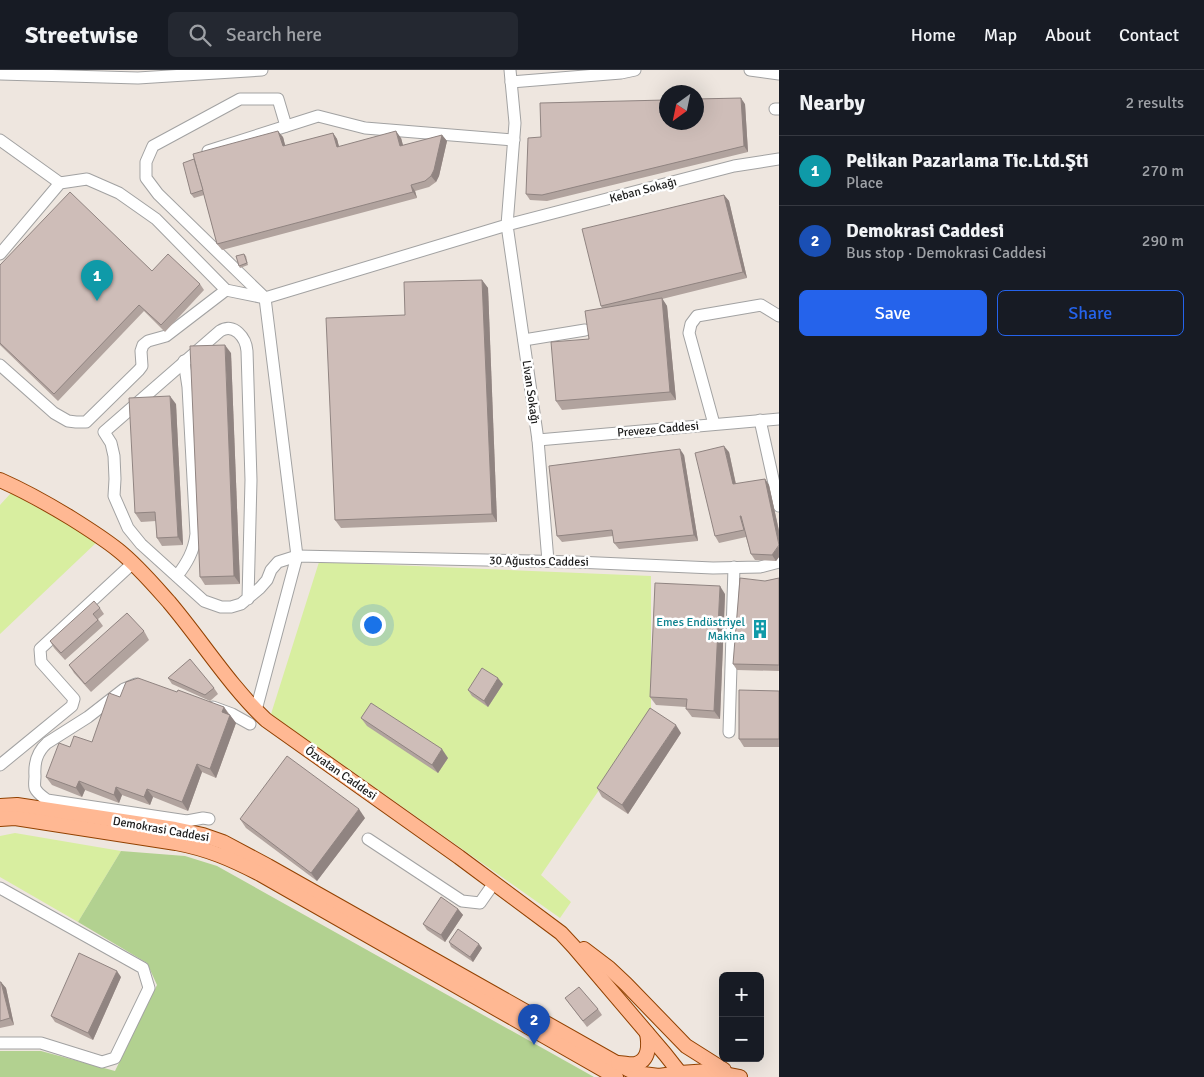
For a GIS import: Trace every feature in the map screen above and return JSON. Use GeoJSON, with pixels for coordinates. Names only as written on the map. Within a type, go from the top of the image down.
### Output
{"type":"FeatureCollection","features":[{"type":"Feature","properties":{"kind":"main road","name":"Özvatan Caddesi"},"geometry":{"type":"LineString","coordinates":[[0,480],[42,501],[102,538],[133,564],[170,603],[228,678],[256,710],[279,730],[561,933],[647,1033],[680,1075]]}},
{"type":"Feature","properties":{"kind":"main road","name":"Demokrasi Caddesi"},"geometry":{"type":"LineString","coordinates":[[0,806],[17,806],[175,830],[203,835],[223,842],[629,1070],[643,1074],[665,1076],[703,1074],[737,1076]]}},
{"type":"Feature","properties":{"kind":"main road","name":"Demokrasi Caddesi"},"geometry":{"type":"LineString","coordinates":[[0,819],[15,818],[167,841],[215,852],[260,874],[616,1077]]}},
{"type":"Feature","properties":{"kind":"main road"},"geometry":{"type":"LineString","coordinates":[[561,933],[609,968],[686,1046],[698,1055],[737,1076]]}},
{"type":"Feature","properties":{"kind":"main road"},"geometry":{"type":"LineString","coordinates":[[616,1063],[634,1064],[640,1062],[649,1050],[647,1033]]}},
{"type":"Feature","properties":{"kind":"street"},"geometry":{"type":"LineString","coordinates":[[0,74],[47,73],[138,78],[262,70]]}},
{"type":"Feature","properties":{"kind":"street","name":"Livan Sokağı"},"geometry":{"type":"LineString","coordinates":[[510,70],[515,123],[507,225],[538,440],[548,561]]}},
{"type":"Feature","properties":{"kind":"street"},"geometry":{"type":"LineString","coordinates":[[511,82],[622,73],[635,70]]}},
{"type":"Feature","properties":{"kind":"street"},"geometry":{"type":"LineString","coordinates":[[750,70],[779,74]]}},
{"type":"Feature","properties":{"kind":"street"},"geometry":{"type":"LineString","coordinates":[[256,710],[298,556],[265,298],[158,194],[146,178],[146,162],[153,146],[240,100],[278,99],[286,126]]}},
{"type":"Feature","properties":{"kind":"street"},"geometry":{"type":"LineString","coordinates":[[198,154],[318,116],[365,128],[514,140]]}},
{"type":"Feature","properties":{"kind":"street"},"geometry":{"type":"LineString","coordinates":[[0,140],[60,183]]}},
{"type":"Feature","properties":{"kind":"street","name":"Keban Sokağı"},"geometry":{"type":"LineString","coordinates":[[265,298],[507,225],[734,166],[779,159]]}},
{"type":"Feature","properties":{"kind":"street"},"geometry":{"type":"LineString","coordinates":[[0,253],[60,183],[87,179],[119,193],[156,219],[226,290],[265,298]]}},
{"type":"Feature","properties":{"kind":"street"},"geometry":{"type":"LineString","coordinates":[[0,365],[61,418],[76,422],[86,422],[142,366],[141,351],[143,345],[148,341],[166,336],[226,290]]}},
{"type":"Feature","properties":{"kind":"street"},"geometry":{"type":"LineString","coordinates":[[714,424],[689,333],[691,324],[697,316],[761,305],[779,316]]}},
{"type":"Feature","properties":{"kind":"street"},"geometry":{"type":"LineString","coordinates":[[248,599],[252,480],[247,346],[238,332],[231,328],[225,328],[184,361],[104,432],[113,449],[114,496],[128,528],[141,544],[198,596],[215,606],[226,608],[236,606],[248,599],[264,584],[278,562],[298,556]]}},
{"type":"Feature","properties":{"kind":"street"},"geometry":{"type":"LineString","coordinates":[[524,340],[585,330]]}},
{"type":"Feature","properties":{"kind":"street"},"geometry":{"type":"LineString","coordinates":[[177,576],[190,558],[196,534],[188,387],[184,361]]}},
{"type":"Feature","properties":{"kind":"street","name":"Preveze Caddesi"},"geometry":{"type":"LineString","coordinates":[[538,440],[779,419]]}},
{"type":"Feature","properties":{"kind":"street"},"geometry":{"type":"LineString","coordinates":[[760,420],[779,506]]}},
{"type":"Feature","properties":{"kind":"street","name":"30 Ağustos Caddesi"},"geometry":{"type":"LineString","coordinates":[[298,556],[548,561],[713,568],[760,567],[779,562]]}},
{"type":"Feature","properties":{"kind":"street"},"geometry":{"type":"LineString","coordinates":[[0,765],[72,706],[74,699],[41,662],[40,649],[133,564]]}},
{"type":"Feature","properties":{"kind":"street"},"geometry":{"type":"LineString","coordinates":[[729,732],[734,568]]}},
{"type":"Feature","properties":{"kind":"street"},"geometry":{"type":"LineString","coordinates":[[150,683],[136,684],[124,689],[88,717],[48,742],[36,758],[34,768],[35,787],[39,794],[47,800],[187,821],[209,819]]}},
{"type":"Feature","properties":{"kind":"street"},"geometry":{"type":"LineString","coordinates":[[205,704],[232,714],[250,724]]}},
{"type":"Feature","properties":{"kind":"street"},"geometry":{"type":"LineString","coordinates":[[368,839],[462,901],[480,903],[494,883]]}},
{"type":"Feature","properties":{"kind":"street"},"geometry":{"type":"LineString","coordinates":[[0,888],[143,968],[149,988],[115,1058],[102,1062],[41,1043],[0,1043]]}},
{"type":"Feature","properties":{"kind":"green space"},"geometry":{"type":"Polygon","coordinates":[[[11,493],[98,541],[0,634],[0,505],[11,493]]]}},
{"type":"Feature","properties":{"kind":"green space"},"geometry":{"type":"Polygon","coordinates":[[[319,562],[651,576],[651,714],[541,875],[571,902],[560,918],[271,714],[319,562]]]}},
{"type":"Feature","properties":{"kind":"green space"},"geometry":{"type":"Polygon","coordinates":[[[15,833],[121,851],[78,922],[0,877],[0,836],[15,833]]]}},
{"type":"Feature","properties":{"kind":"green space"},"geometry":{"type":"Polygon","coordinates":[[[121,851],[185,856],[217,866],[594,1077],[0,1077],[0,1051],[41,1051],[115,1071],[157,985],[147,963],[78,922],[121,851]]]}},
{"type":"Feature","properties":{"kind":"building"},"geometry":{"type":"Polygon","coordinates":[[[741,98],[744,146],[542,195],[526,194],[528,138],[541,137],[540,103],[659,100],[659,130],[704,130],[704,99],[741,98]]]}},
{"type":"Feature","properties":{"kind":"building"},"geometry":{"type":"Polygon","coordinates":[[[278,131],[283,146],[333,133],[337,147],[396,131],[400,146],[442,135],[431,176],[425,181],[411,185],[413,192],[217,244],[193,154],[278,131]]]}},
{"type":"Feature","properties":{"kind":"building"},"geometry":{"type":"Polygon","coordinates":[[[194,159],[203,190],[191,194],[183,163],[194,159]]]}},
{"type":"Feature","properties":{"kind":"building"},"geometry":{"type":"Polygon","coordinates":[[[70,192],[152,271],[168,254],[200,284],[161,325],[139,305],[54,394],[0,343],[0,265],[70,192]]]}},
{"type":"Feature","properties":{"kind":"building"},"geometry":{"type":"Polygon","coordinates":[[[724,195],[743,272],[601,306],[582,229],[724,195]]]}},
{"type":"Feature","properties":{"kind":"building"},"geometry":{"type":"Polygon","coordinates":[[[244,254],[247,263],[239,266],[236,256],[244,254]]]}},
{"type":"Feature","properties":{"kind":"building"},"geometry":{"type":"Polygon","coordinates":[[[482,280],[492,514],[335,520],[326,318],[405,315],[404,282],[482,280]]]}},
{"type":"Feature","properties":{"kind":"building"},"geometry":{"type":"Polygon","coordinates":[[[662,298],[670,392],[556,401],[551,342],[589,339],[585,311],[662,298]]]}},
{"type":"Feature","properties":{"kind":"building"},"geometry":{"type":"Polygon","coordinates":[[[225,345],[234,576],[200,577],[190,346],[225,345]]]}},
{"type":"Feature","properties":{"kind":"building"},"geometry":{"type":"Polygon","coordinates":[[[170,396],[178,537],[157,538],[155,512],[135,513],[129,398],[170,396]]]}},
{"type":"Feature","properties":{"kind":"building"},"geometry":{"type":"Polygon","coordinates":[[[724,446],[733,484],[765,479],[779,545],[772,555],[751,554],[741,516],[744,530],[715,536],[695,453],[724,446]]]}},
{"type":"Feature","properties":{"kind":"building"},"geometry":{"type":"Polygon","coordinates":[[[680,449],[694,535],[614,543],[612,530],[557,536],[549,466],[680,449]]]}},
{"type":"Feature","properties":{"kind":"building","name":"Emes Endüstriyel Makina"},"geometry":{"type":"Polygon","coordinates":[[[740,578],[765,581],[779,578],[779,665],[733,664],[740,578]]]}},
{"type":"Feature","properties":{"kind":"building"},"geometry":{"type":"Polygon","coordinates":[[[655,583],[720,586],[714,711],[686,709],[687,699],[650,697],[655,583]]]}},
{"type":"Feature","properties":{"kind":"building"},"geometry":{"type":"Polygon","coordinates":[[[94,601],[100,608],[93,614],[98,620],[61,653],[50,641],[94,601]]]}},
{"type":"Feature","properties":{"kind":"building"},"geometry":{"type":"Polygon","coordinates":[[[127,613],[144,631],[85,684],[69,665],[127,613]]]}},
{"type":"Feature","properties":{"kind":"building"},"geometry":{"type":"Polygon","coordinates":[[[190,659],[214,688],[205,695],[168,678],[190,659]]]}},
{"type":"Feature","properties":{"kind":"building"},"geometry":{"type":"Polygon","coordinates":[[[482,668],[498,678],[484,701],[468,690],[482,668]]]}},
{"type":"Feature","properties":{"kind":"building"},"geometry":{"type":"Polygon","coordinates":[[[138,678],[224,707],[222,712],[230,715],[210,769],[197,764],[182,802],[147,789],[144,797],[116,787],[114,795],[79,781],[76,788],[46,777],[59,743],[70,747],[74,736],[92,742],[109,693],[120,697],[126,682],[138,678]]]}},
{"type":"Feature","properties":{"kind":"building"},"geometry":{"type":"Polygon","coordinates":[[[739,690],[779,691],[779,739],[739,739],[739,690]]]}},
{"type":"Feature","properties":{"kind":"building"},"geometry":{"type":"Polygon","coordinates":[[[371,703],[442,749],[432,765],[361,718],[371,703]]]}},
{"type":"Feature","properties":{"kind":"building"},"geometry":{"type":"Polygon","coordinates":[[[650,708],[676,725],[622,805],[597,788],[650,708]]]}},
{"type":"Feature","properties":{"kind":"building"},"geometry":{"type":"Polygon","coordinates":[[[287,756],[359,809],[311,873],[240,819],[287,756]]]}},
{"type":"Feature","properties":{"kind":"building"},"geometry":{"type":"Polygon","coordinates":[[[441,897],[458,909],[441,935],[423,924],[441,897]]]}},
{"type":"Feature","properties":{"kind":"building"},"geometry":{"type":"Polygon","coordinates":[[[458,929],[479,944],[470,957],[449,942],[458,929]]]}},
{"type":"Feature","properties":{"kind":"building"},"geometry":{"type":"Polygon","coordinates":[[[79,953],[117,971],[88,1033],[51,1016],[79,953]]]}},
{"type":"Feature","properties":{"kind":"building"},"geometry":{"type":"Polygon","coordinates":[[[0,982],[10,1018],[0,1021],[0,982]]]}},
{"type":"Feature","properties":{"kind":"building"},"geometry":{"type":"Polygon","coordinates":[[[579,987],[598,1009],[583,1021],[565,998],[579,987]]]}},
{"type":"Feature","properties":{"kind":"place","name":"Pelikan Pazarlama Tic.Ltd.Şti"},"geometry":{"type":"Point","coordinates":[97,301]}},
{"type":"Feature","properties":{"kind":"place","name":"Emes Endüstriyel Makina"},"geometry":{"type":"Point","coordinates":[760,629]}},
{"type":"Feature","properties":{"kind":"place","name":"Demokrasi Caddesi"},"geometry":{"type":"Point","coordinates":[534,1045]}}]}
